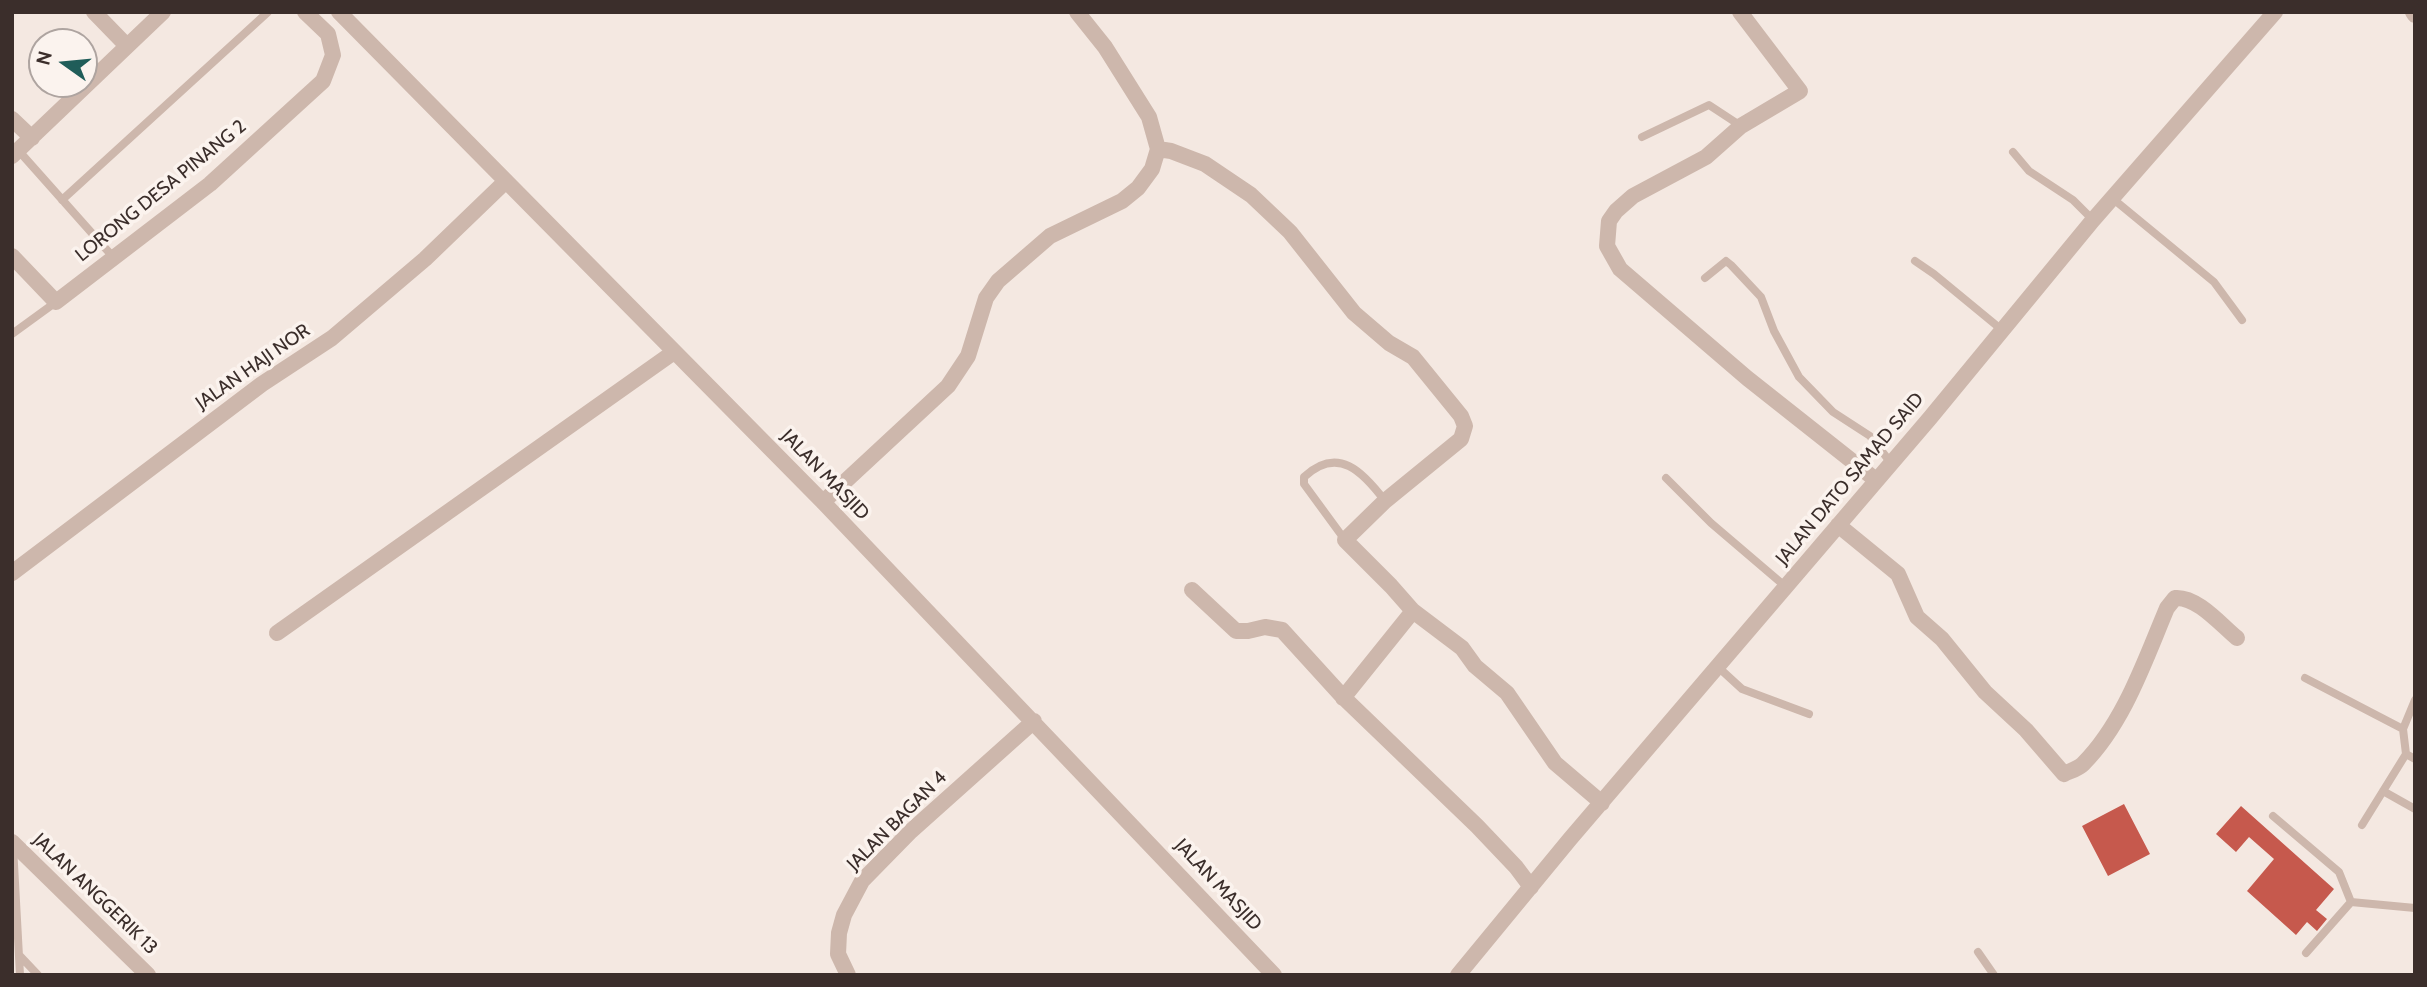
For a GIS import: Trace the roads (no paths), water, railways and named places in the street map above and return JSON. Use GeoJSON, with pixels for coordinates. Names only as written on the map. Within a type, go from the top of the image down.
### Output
{"type":"FeatureCollection","features":[{"type":"Feature","properties":{"kind":"street"},"geometry":{"type":"LineString","coordinates":[[94,12],[127,46]]}},
{"type":"Feature","properties":{"kind":"street"},"geometry":{"type":"LineString","coordinates":[[15,153],[163,12]]}},
{"type":"Feature","properties":{"kind":"street","name":"LORONG DESA PINANG 2"},"geometry":{"type":"LineString","coordinates":[[56,302],[210,184],[323,81],[333,55],[328,34],[305,12]]}},
{"type":"Feature","properties":{"kind":"street","name":"JALAN MASJID"},"geometry":{"type":"LineString","coordinates":[[339,12],[823,502],[1274,975]]}},
{"type":"Feature","properties":{"kind":"street"},"geometry":{"type":"LineString","coordinates":[[823,502],[948,386],[968,356],[986,298],[998,281],[1050,236],[1122,201],[1138,188],[1152,169],[1158,149],[1149,117],[1105,47],[1077,12]]}},
{"type":"Feature","properties":{"kind":"street"},"geometry":{"type":"LineString","coordinates":[[1740,12],[1800,91],[1741,127],[1706,158],[1633,196],[1609,221],[1607,246],[1620,269],[1747,378],[1876,480]]}},
{"type":"Feature","properties":{"kind":"street","name":"JALAN DATO SAMAD SAID"},"geometry":{"type":"LineString","coordinates":[[1458,975],[2093,220],[2275,12]]}},
{"type":"Feature","properties":{"kind":"street"},"geometry":{"type":"LineString","coordinates":[[12,119],[32,138]]}},
{"type":"Feature","properties":{"kind":"street"},"geometry":{"type":"LineString","coordinates":[[1158,149],[1205,164],[1251,195],[1290,232],[1354,313],[1389,343],[1413,357],[1461,416],[1465,426],[1461,439],[1385,501],[1345,540],[1413,611],[1462,648],[1475,666],[1507,693],[1555,763],[1602,803]]}},
{"type":"Feature","properties":{"kind":"street","name":"JALAN HAJI NOR"},"geometry":{"type":"LineString","coordinates":[[12,573],[262,383],[332,338],[433,252],[506,181]]}},
{"type":"Feature","properties":{"kind":"street"},"geometry":{"type":"LineString","coordinates":[[12,256],[56,302]]}},
{"type":"Feature","properties":{"kind":"street"},"geometry":{"type":"LineString","coordinates":[[277,633],[674,352]]}},
{"type":"Feature","properties":{"kind":"street"},"geometry":{"type":"LineString","coordinates":[[1838,525],[1898,573],[1917,617],[1942,639],[1985,692],[2026,730],[2064,774],[2081,766],[2118,716],[2134,688],[2167,608],[2175,598],[2182,597],[2196,604],[2237,638]]}},
{"type":"Feature","properties":{"kind":"street"},"geometry":{"type":"LineString","coordinates":[[1192,590],[1236,631],[1265,627],[1282,630],[1343,698],[1477,827],[1516,867],[1531,887]]}},
{"type":"Feature","properties":{"kind":"street"},"geometry":{"type":"LineString","coordinates":[[1343,698],[1413,611]]}},
{"type":"Feature","properties":{"kind":"street","name":"JALAN BAGAN 4"},"geometry":{"type":"LineString","coordinates":[[848,975],[838,954],[839,933],[844,915],[862,881],[911,831],[1034,721]]}},
{"type":"Feature","properties":{"kind":"street","name":"JALAN ANGGERIK 13"},"geometry":{"type":"LineString","coordinates":[[12,843],[148,975]]}},
{"type":"Feature","properties":{"kind":"lane"},"geometry":{"type":"LineString","coordinates":[[62,200],[268,12]]}},
{"type":"Feature","properties":{"kind":"lane"},"geometry":{"type":"LineString","coordinates":[[1642,137],[1709,105],[1741,127]]}},
{"type":"Feature","properties":{"kind":"lane"},"geometry":{"type":"LineString","coordinates":[[2012,152],[2029,172],[2073,200],[2093,220]]}},
{"type":"Feature","properties":{"kind":"lane"},"geometry":{"type":"LineString","coordinates":[[15,153],[114,258]]}},
{"type":"Feature","properties":{"kind":"lane"},"geometry":{"type":"LineString","coordinates":[[2112,198],[2214,282],[2242,320]]}},
{"type":"Feature","properties":{"kind":"lane"},"geometry":{"type":"LineString","coordinates":[[1705,278],[1725,261],[1731,265],[1761,297],[1774,331],[1799,377],[1833,412],[1870,436],[1891,463]]}},
{"type":"Feature","properties":{"kind":"lane"},"geometry":{"type":"LineString","coordinates":[[1915,261],[2002,330]]}},
{"type":"Feature","properties":{"kind":"lane"},"geometry":{"type":"LineString","coordinates":[[12,334],[56,302]]}},
{"type":"Feature","properties":{"kind":"lane"},"geometry":{"type":"LineString","coordinates":[[1345,540],[1304,484],[1304,477],[1312,469],[1328,461],[1356,469],[1385,501]]}},
{"type":"Feature","properties":{"kind":"lane"},"geometry":{"type":"LineString","coordinates":[[1666,478],[1711,523],[1786,587]]}},
{"type":"Feature","properties":{"kind":"lane"},"geometry":{"type":"LineString","coordinates":[[1718,667],[1742,689],[1809,714]]}},
{"type":"Feature","properties":{"kind":"lane"},"geometry":{"type":"LineString","coordinates":[[2305,678],[2403,729]]}},
{"type":"Feature","properties":{"kind":"lane"},"geometry":{"type":"LineString","coordinates":[[2362,825],[2406,754],[2403,729],[2414,705]]}},
{"type":"Feature","properties":{"kind":"lane"},"geometry":{"type":"LineString","coordinates":[[2406,754],[2415,759]]}},
{"type":"Feature","properties":{"kind":"lane"},"geometry":{"type":"LineString","coordinates":[[2383,791],[2415,809]]}},
{"type":"Feature","properties":{"kind":"lane"},"geometry":{"type":"LineString","coordinates":[[2273,816],[2339,872],[2351,902]]}},
{"type":"Feature","properties":{"kind":"lane"},"geometry":{"type":"LineString","coordinates":[[12,843],[20,975]]}},
{"type":"Feature","properties":{"kind":"lane"},"geometry":{"type":"LineString","coordinates":[[2351,902],[2415,908]]}},
{"type":"Feature","properties":{"kind":"lane"},"geometry":{"type":"LineString","coordinates":[[2306,953],[2351,902]]}},
{"type":"Feature","properties":{"kind":"lane"},"geometry":{"type":"LineString","coordinates":[[1978,952],[1994,975]]}},
{"type":"Feature","properties":{"kind":"lane"},"geometry":{"type":"LineString","coordinates":[[20,956],[38,975]]}}]}
